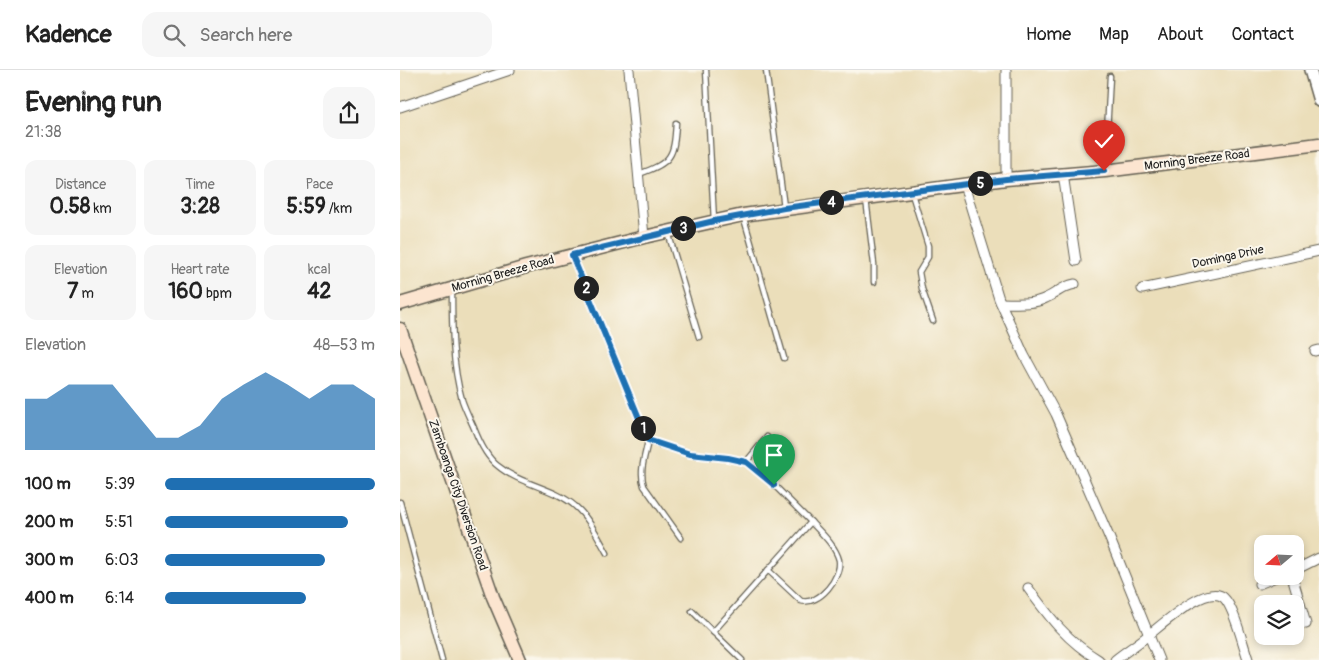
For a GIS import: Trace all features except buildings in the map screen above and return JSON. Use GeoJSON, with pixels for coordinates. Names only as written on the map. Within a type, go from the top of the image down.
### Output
{"type":"FeatureCollection","features":[{"type":"Feature","properties":{"kind":"main road","name":"Morning Breeze Road"},"geometry":{"type":"LineString","coordinates":[[400,304],[572,255],[743,215],[1006,179],[1104,171],[1319,144]]}},
{"type":"Feature","properties":{"kind":"main road","name":"Zamboanga City Diversion Road"},"geometry":{"type":"LineString","coordinates":[[400,329],[493,597],[520,660]]}},
{"type":"Feature","properties":{"kind":"street"},"geometry":{"type":"LineString","coordinates":[[400,107],[510,70]]}},
{"type":"Feature","properties":{"kind":"street"},"geometry":{"type":"LineString","coordinates":[[629,70],[644,237]]}},
{"type":"Feature","properties":{"kind":"street"},"geometry":{"type":"LineString","coordinates":[[1006,70],[1006,179]]}},
{"type":"Feature","properties":{"kind":"street"},"geometry":{"type":"LineString","coordinates":[[1310,70],[1317,86],[1319,101]]}},
{"type":"Feature","properties":{"kind":"street"},"geometry":{"type":"LineString","coordinates":[[1063,174],[1076,260]]}},
{"type":"Feature","properties":{"kind":"street"},"geometry":{"type":"LineString","coordinates":[[964,185],[1001,303],[1024,355],[1056,414],[1110,539],[1159,660]]}},
{"type":"Feature","properties":{"kind":"street","name":"Dominga Drive"},"geometry":{"type":"LineString","coordinates":[[1142,289],[1319,251]]}},
{"type":"Feature","properties":{"kind":"street"},"geometry":{"type":"LineString","coordinates":[[1001,303],[1038,301],[1047,298],[1061,288],[1075,284]]}},
{"type":"Feature","properties":{"kind":"street"},"geometry":{"type":"LineString","coordinates":[[1304,566],[1319,558]]}},
{"type":"Feature","properties":{"kind":"street"},"geometry":{"type":"LineString","coordinates":[[1295,585],[1306,624]]}},
{"type":"Feature","properties":{"kind":"street"},"geometry":{"type":"LineString","coordinates":[[1028,588],[1053,622],[1072,641],[1100,660]]}},
{"type":"Feature","properties":{"kind":"street"},"geometry":{"type":"LineString","coordinates":[[1115,660],[1148,636],[1177,610],[1217,594],[1222,596],[1230,606],[1248,659]]}},
{"type":"Feature","properties":{"kind":"lane"},"geometry":{"type":"LineString","coordinates":[[706,70],[714,221]]}},
{"type":"Feature","properties":{"kind":"lane"},"geometry":{"type":"LineString","coordinates":[[766,70],[784,208]]}},
{"type":"Feature","properties":{"kind":"lane"},"geometry":{"type":"LineString","coordinates":[[1104,171],[1110,76]]}},
{"type":"Feature","properties":{"kind":"lane"},"geometry":{"type":"LineString","coordinates":[[639,174],[659,166],[670,156],[675,141],[676,123]]}},
{"type":"Feature","properties":{"kind":"lane"},"geometry":{"type":"LineString","coordinates":[[912,192],[928,246],[928,256],[919,272],[922,289],[933,320]]}},
{"type":"Feature","properties":{"kind":"lane"},"geometry":{"type":"LineString","coordinates":[[866,197],[874,264],[874,282]]}},
{"type":"Feature","properties":{"kind":"lane"},"geometry":{"type":"LineString","coordinates":[[743,215],[784,358]]}},
{"type":"Feature","properties":{"kind":"lane"},"geometry":{"type":"LineString","coordinates":[[668,232],[699,336]]}},
{"type":"Feature","properties":{"kind":"lane"},"geometry":{"type":"LineString","coordinates":[[572,255],[648,440],[642,467],[644,486],[681,538]]}},
{"type":"Feature","properties":{"kind":"lane"},"geometry":{"type":"LineString","coordinates":[[452,289],[452,332],[455,364],[462,400],[488,456],[496,466],[510,475],[575,505],[584,515],[607,553]]}},
{"type":"Feature","properties":{"kind":"lane"},"geometry":{"type":"LineString","coordinates":[[746,462],[767,437]]}},
{"type":"Feature","properties":{"kind":"lane"},"geometry":{"type":"LineString","coordinates":[[648,440],[690,454],[746,462],[774,485],[811,522],[833,548],[839,561],[837,574],[825,591],[807,603],[801,601],[768,570]]}},
{"type":"Feature","properties":{"kind":"lane"},"geometry":{"type":"LineString","coordinates":[[400,502],[442,660]]}},
{"type":"Feature","properties":{"kind":"lane"},"geometry":{"type":"LineString","coordinates":[[713,632],[811,522]]}},
{"type":"Feature","properties":{"kind":"lane"},"geometry":{"type":"LineString","coordinates":[[692,611],[742,660]]}},
{"type":"Feature","properties":{"kind":"route"},"geometry":{"type":"LineString","coordinates":[[774,485],[746,462],[690,454],[648,440],[572,255],[714,221],[784,208],[1006,179],[1104,171]]}}]}
